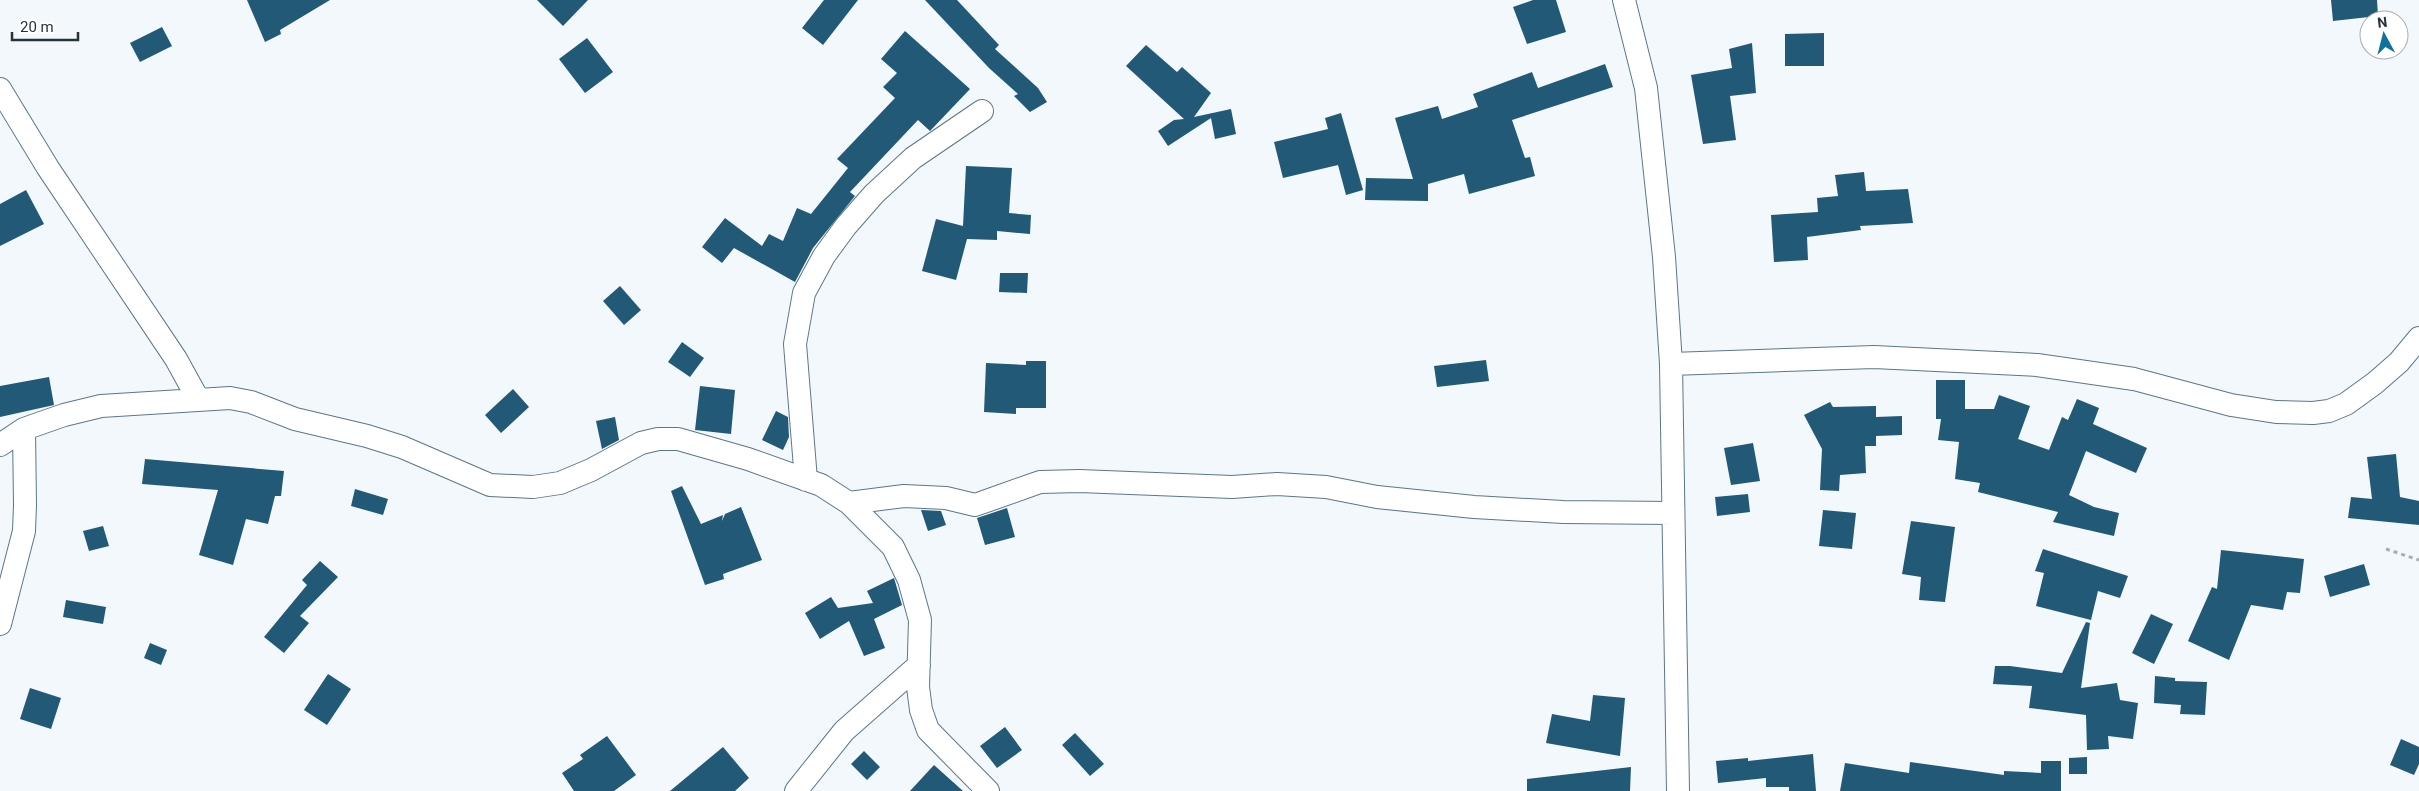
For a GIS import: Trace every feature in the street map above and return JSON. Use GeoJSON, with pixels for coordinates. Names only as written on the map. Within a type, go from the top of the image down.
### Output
{"type":"FeatureCollection","features":[{"type":"Feature","properties":{"kind":"street"},"geometry":{"type":"LineString","coordinates":[[1624,0],[1646,88],[1664,257],[1671,364],[1678,791]]}},
{"type":"Feature","properties":{"kind":"street"},"geometry":{"type":"LineString","coordinates":[[0,90],[48,168],[176,359],[198,399]]}},
{"type":"Feature","properties":{"kind":"street"},"geometry":{"type":"LineString","coordinates":[[806,480],[795,344],[804,293],[824,256],[846,226],[874,194],[913,158],[982,111]]}},
{"type":"Feature","properties":{"kind":"street"},"geometry":{"type":"LineString","coordinates":[[1671,364],[1874,357],[2037,365],[2134,379],[2231,405],[2276,412],[2313,413],[2329,411],[2346,404],[2375,383],[2399,362],[2419,338]]}},
{"type":"Feature","properties":{"kind":"street"},"geometry":{"type":"LineString","coordinates":[[0,445],[24,429],[64,415],[101,406],[230,398],[251,402],[295,419],[367,436],[402,447],[490,485],[533,487],[560,483],[591,470],[641,444],[658,439],[678,439],[748,459],[821,485],[849,503],[892,547],[909,580],[920,620],[918,687],[921,710],[928,730],[988,791]]}},
{"type":"Feature","properties":{"kind":"street"},"geometry":{"type":"LineString","coordinates":[[0,624],[24,531],[24,429]]}},
{"type":"Feature","properties":{"kind":"street"},"geometry":{"type":"LineString","coordinates":[[849,503],[904,496],[946,498],[975,506],[1040,482],[1079,481],[1232,487],[1276,484],[1326,487],[1377,497],[1474,507],[1563,512],[1673,513]]}},
{"type":"Feature","properties":{"kind":"street"},"geometry":{"type":"LineString","coordinates":[[796,791],[844,731],[919,665]]}},
{"type":"Feature","properties":{"kind":"path"},"geometry":{"type":"LineString","coordinates":[[2386,549],[2419,560]]}},
{"type":"Feature","properties":{"kind":"building"},"geometry":{"type":"Polygon","coordinates":[[[247,0],[330,0],[280,30],[281,34],[265,42],[247,0]]]}},
{"type":"Feature","properties":{"kind":"building"},"geometry":{"type":"Polygon","coordinates":[[[537,0],[588,0],[563,26],[537,0]]]}},
{"type":"Feature","properties":{"kind":"building"},"geometry":{"type":"Polygon","coordinates":[[[824,0],[858,0],[823,45],[802,28],[824,0]]]}},
{"type":"Feature","properties":{"kind":"building"},"geometry":{"type":"Polygon","coordinates":[[[925,0],[957,0],[999,45],[995,49],[1038,88],[1047,102],[1030,112],[1014,96],[1018,94],[989,68],[925,0]]]}},
{"type":"Feature","properties":{"kind":"building"},"geometry":{"type":"Polygon","coordinates":[[[1533,0],[1556,0],[1566,32],[1527,44],[1513,7],[1533,0]]]}},
{"type":"Feature","properties":{"kind":"building"},"geometry":{"type":"Polygon","coordinates":[[[2331,0],[2377,0],[2378,10],[2359,10],[2359,18],[2333,21],[2331,0]]]}},
{"type":"Feature","properties":{"kind":"building"},"geometry":{"type":"Polygon","coordinates":[[[162,27],[172,46],[140,62],[130,43],[162,27]]]}},
{"type":"Feature","properties":{"kind":"building"},"geometry":{"type":"Polygon","coordinates":[[[905,31],[970,89],[930,131],[918,120],[850,192],[855,196],[813,248],[795,282],[734,248],[722,263],[702,247],[725,218],[762,246],[769,234],[783,241],[797,208],[811,214],[848,168],[837,159],[895,98],[883,87],[897,73],[881,59],[905,31]]]}},
{"type":"Feature","properties":{"kind":"building"},"geometry":{"type":"Polygon","coordinates":[[[1824,33],[1824,66],[1785,66],[1785,34],[1824,33]]]}},
{"type":"Feature","properties":{"kind":"building"},"geometry":{"type":"Polygon","coordinates":[[[587,38],[613,72],[585,93],[559,59],[587,38]]]}},
{"type":"Feature","properties":{"kind":"building"},"geometry":{"type":"Polygon","coordinates":[[[1752,43],[1756,93],[1730,96],[1736,140],[1703,144],[1691,75],[1732,68],[1729,49],[1752,43]]]}},
{"type":"Feature","properties":{"kind":"building"},"geometry":{"type":"Polygon","coordinates":[[[1146,45],[1177,72],[1182,67],[1211,93],[1194,117],[1231,109],[1236,134],[1215,139],[1211,118],[1168,146],[1158,131],[1174,120],[1184,119],[1126,66],[1146,45]]]}},
{"type":"Feature","properties":{"kind":"building"},"geometry":{"type":"Polygon","coordinates":[[[1605,64],[1613,87],[1512,120],[1525,158],[1530,157],[1535,176],[1469,194],[1464,174],[1428,184],[1428,201],[1365,200],[1366,178],[1413,179],[1395,118],[1438,106],[1442,119],[1478,107],[1473,94],[1532,72],[1538,88],[1605,64]]]}},
{"type":"Feature","properties":{"kind":"building"},"geometry":{"type":"Polygon","coordinates":[[[1341,113],[1363,190],[1346,195],[1338,165],[1283,178],[1274,142],[1328,129],[1325,118],[1341,113]]]}},
{"type":"Feature","properties":{"kind":"building"},"geometry":{"type":"Polygon","coordinates":[[[966,166],[1012,168],[1009,213],[1031,215],[1030,234],[997,231],[997,240],[967,239],[956,280],[922,271],[936,219],[963,226],[966,166]]]}},
{"type":"Feature","properties":{"kind":"building"},"geometry":{"type":"Polygon","coordinates":[[[1864,172],[1866,191],[1908,189],[1913,223],[1860,226],[1861,230],[1807,237],[1808,260],[1774,262],[1771,215],[1818,212],[1817,198],[1838,196],[1835,175],[1864,172]]]}},
{"type":"Feature","properties":{"kind":"building"},"geometry":{"type":"Polygon","coordinates":[[[26,190],[44,224],[0,246],[0,204],[26,190]]]}},
{"type":"Feature","properties":{"kind":"building"},"geometry":{"type":"Polygon","coordinates":[[[1000,273],[1028,273],[1027,293],[999,292],[1000,273]]]}},
{"type":"Feature","properties":{"kind":"building"},"geometry":{"type":"Polygon","coordinates":[[[620,286],[641,310],[624,325],[603,301],[620,286]]]}},
{"type":"Feature","properties":{"kind":"building"},"geometry":{"type":"Polygon","coordinates":[[[682,342],[704,358],[690,377],[668,362],[682,342]]]}},
{"type":"Feature","properties":{"kind":"building"},"geometry":{"type":"Polygon","coordinates":[[[1486,360],[1489,381],[1437,387],[1434,366],[1486,360]]]}},
{"type":"Feature","properties":{"kind":"building"},"geometry":{"type":"Polygon","coordinates":[[[1026,361],[1046,361],[1046,408],[1016,408],[1016,414],[984,412],[986,363],[1026,365],[1026,361]]]}},
{"type":"Feature","properties":{"kind":"building"},"geometry":{"type":"Polygon","coordinates":[[[49,377],[54,405],[0,417],[0,386],[49,377]]]}},
{"type":"Feature","properties":{"kind":"building"},"geometry":{"type":"Polygon","coordinates":[[[1936,380],[1965,380],[1965,409],[1994,409],[1999,395],[2030,406],[2018,439],[2049,450],[2062,417],[2068,420],[2077,399],[2099,408],[2093,424],[2147,448],[2136,473],[2086,451],[2069,495],[2094,507],[2119,513],[2114,536],[2053,522],[2058,512],[1978,492],[1980,483],[1955,479],[1959,442],[1938,440],[1941,419],[1936,419],[1936,380]]]}},
{"type":"Feature","properties":{"kind":"building"},"geometry":{"type":"Polygon","coordinates":[[[700,386],[735,390],[731,434],[695,430],[700,386]]]}},
{"type":"Feature","properties":{"kind":"building"},"geometry":{"type":"Polygon","coordinates":[[[513,389],[529,407],[501,433],[485,415],[513,389]]]}},
{"type":"Feature","properties":{"kind":"building"},"geometry":{"type":"Polygon","coordinates":[[[1830,402],[1833,407],[1876,406],[1876,417],[1902,416],[1902,435],[1876,436],[1876,446],[1865,446],[1866,473],[1840,475],[1839,491],[1820,490],[1822,449],[1804,415],[1830,402]]]}},
{"type":"Feature","properties":{"kind":"building"},"geometry":{"type":"Polygon","coordinates":[[[776,411],[788,417],[789,437],[783,450],[762,440],[776,411]]]}},
{"type":"Feature","properties":{"kind":"building"},"geometry":{"type":"Polygon","coordinates":[[[615,417],[619,440],[602,449],[596,421],[615,417]]]}},
{"type":"Feature","properties":{"kind":"building"},"geometry":{"type":"Polygon","coordinates":[[[1753,443],[1760,481],[1731,485],[1724,448],[1753,443]]]}},
{"type":"Feature","properties":{"kind":"building"},"geometry":{"type":"Polygon","coordinates":[[[2396,454],[2400,497],[2419,501],[2419,525],[2348,518],[2351,497],[2372,499],[2367,457],[2396,454]]]}},
{"type":"Feature","properties":{"kind":"building"},"geometry":{"type":"Polygon","coordinates":[[[145,459],[284,471],[281,496],[275,496],[268,524],[246,519],[233,565],[199,555],[218,490],[142,484],[145,459]]]}},
{"type":"Feature","properties":{"kind":"building"},"geometry":{"type":"Polygon","coordinates":[[[682,486],[701,524],[723,515],[722,521],[725,514],[741,507],[762,560],[723,574],[724,579],[705,585],[671,491],[682,486]]]}},
{"type":"Feature","properties":{"kind":"building"},"geometry":{"type":"Polygon","coordinates":[[[355,489],[388,499],[383,515],[351,506],[355,489]]]}},
{"type":"Feature","properties":{"kind":"building"},"geometry":{"type":"Polygon","coordinates":[[[1748,494],[1750,512],[1717,516],[1715,497],[1748,494]]]}},
{"type":"Feature","properties":{"kind":"building"},"geometry":{"type":"Polygon","coordinates":[[[1007,508],[1015,537],[985,545],[977,518],[1007,508]]]}},
{"type":"Feature","properties":{"kind":"building"},"geometry":{"type":"Polygon","coordinates":[[[921,510],[941,511],[946,525],[928,531],[921,510]]]}},
{"type":"Feature","properties":{"kind":"building"},"geometry":{"type":"Polygon","coordinates":[[[1823,510],[1856,513],[1852,549],[1819,546],[1823,510]]]}},
{"type":"Feature","properties":{"kind":"building"},"geometry":{"type":"Polygon","coordinates":[[[1911,521],[1955,527],[1945,602],[1919,600],[1921,577],[1902,574],[1911,521]]]}},
{"type":"Feature","properties":{"kind":"building"},"geometry":{"type":"Polygon","coordinates":[[[103,526],[109,546],[89,551],[83,531],[103,526]]]}},
{"type":"Feature","properties":{"kind":"building"},"geometry":{"type":"Polygon","coordinates":[[[2043,549],[2128,576],[2120,598],[2098,591],[2091,620],[2036,606],[2044,573],[2035,571],[2043,549]]]}},
{"type":"Feature","properties":{"kind":"building"},"geometry":{"type":"Polygon","coordinates":[[[2221,550],[2304,559],[2300,593],[2287,592],[2283,610],[2251,605],[2229,660],[2188,641],[2212,587],[2217,589],[2221,550]]]}},
{"type":"Feature","properties":{"kind":"building"},"geometry":{"type":"Polygon","coordinates":[[[320,561],[338,577],[300,616],[309,623],[284,653],[264,637],[307,585],[302,580],[320,561]]]}},
{"type":"Feature","properties":{"kind":"building"},"geometry":{"type":"Polygon","coordinates":[[[2364,564],[2370,585],[2330,597],[2324,576],[2364,564]]]}},
{"type":"Feature","properties":{"kind":"building"},"geometry":{"type":"Polygon","coordinates":[[[894,578],[902,605],[874,619],[885,648],[864,656],[849,621],[820,639],[805,613],[831,597],[838,608],[873,603],[867,591],[894,578]]]}},
{"type":"Feature","properties":{"kind":"building"},"geometry":{"type":"Polygon","coordinates":[[[66,600],[106,607],[103,624],[63,617],[66,600]]]}},
{"type":"Feature","properties":{"kind":"building"},"geometry":{"type":"Polygon","coordinates":[[[2151,614],[2173,624],[2154,664],[2132,653],[2151,614]]]}},
{"type":"Feature","properties":{"kind":"building"},"geometry":{"type":"Polygon","coordinates":[[[2086,622],[2090,623],[2081,688],[2117,683],[2120,700],[2138,703],[2133,739],[2108,736],[2109,749],[2087,750],[2086,715],[2029,708],[2032,686],[1993,684],[1995,666],[2010,666],[2062,673],[2086,622]]]}},
{"type":"Feature","properties":{"kind":"building"},"geometry":{"type":"Polygon","coordinates":[[[150,643],[167,650],[161,665],[144,658],[150,643]]]}},
{"type":"Feature","properties":{"kind":"building"},"geometry":{"type":"Polygon","coordinates":[[[328,674],[351,689],[327,725],[304,710],[328,674]]]}},
{"type":"Feature","properties":{"kind":"building"},"geometry":{"type":"Polygon","coordinates":[[[2155,676],[2175,678],[2175,681],[2207,682],[2205,715],[2180,714],[2181,705],[2154,703],[2155,676]]]}},
{"type":"Feature","properties":{"kind":"building"},"geometry":{"type":"Polygon","coordinates":[[[30,688],[61,698],[51,729],[20,719],[30,688]]]}},
{"type":"Feature","properties":{"kind":"building"},"geometry":{"type":"Polygon","coordinates":[[[1593,695],[1625,698],[1620,756],[1546,743],[1552,714],[1590,721],[1593,695]]]}},
{"type":"Feature","properties":{"kind":"building"},"geometry":{"type":"Polygon","coordinates":[[[1005,727],[1022,750],[997,768],[980,746],[1005,727]]]}},
{"type":"Feature","properties":{"kind":"building"},"geometry":{"type":"Polygon","coordinates":[[[1075,733],[1104,764],[1090,776],[1062,745],[1075,733]]]}},
{"type":"Feature","properties":{"kind":"building"},"geometry":{"type":"Polygon","coordinates":[[[607,736],[636,775],[614,791],[574,791],[562,773],[583,759],[580,755],[607,736]]]}},
{"type":"Feature","properties":{"kind":"building"},"geometry":{"type":"Polygon","coordinates":[[[2401,739],[2419,747],[2419,764],[2414,775],[2390,765],[2401,739]]]}},
{"type":"Feature","properties":{"kind":"building"},"geometry":{"type":"Polygon","coordinates":[[[723,747],[749,778],[735,791],[670,791],[723,747]]]}},
{"type":"Feature","properties":{"kind":"building"},"geometry":{"type":"Polygon","coordinates":[[[864,751],[880,767],[867,780],[851,764],[864,751]]]}},
{"type":"Feature","properties":{"kind":"building"},"geometry":{"type":"Polygon","coordinates":[[[1813,754],[1816,791],[1789,791],[1789,787],[1766,787],[1766,778],[1718,783],[1716,761],[1748,758],[1748,761],[1813,754]]]}},
{"type":"Feature","properties":{"kind":"building"},"geometry":{"type":"Polygon","coordinates":[[[2087,757],[2087,774],[2069,774],[2069,758],[2087,757]]]}},
{"type":"Feature","properties":{"kind":"building"},"geometry":{"type":"Polygon","coordinates":[[[2041,761],[2061,761],[2061,791],[1840,791],[1845,763],[1909,773],[1910,762],[2004,775],[2004,771],[2041,773],[2041,761]]]}},
{"type":"Feature","properties":{"kind":"building"},"geometry":{"type":"Polygon","coordinates":[[[934,765],[963,791],[910,791],[934,765]]]}},
{"type":"Feature","properties":{"kind":"building"},"geometry":{"type":"Polygon","coordinates":[[[1631,767],[1630,791],[1527,791],[1527,779],[1631,767]]]}}]}
